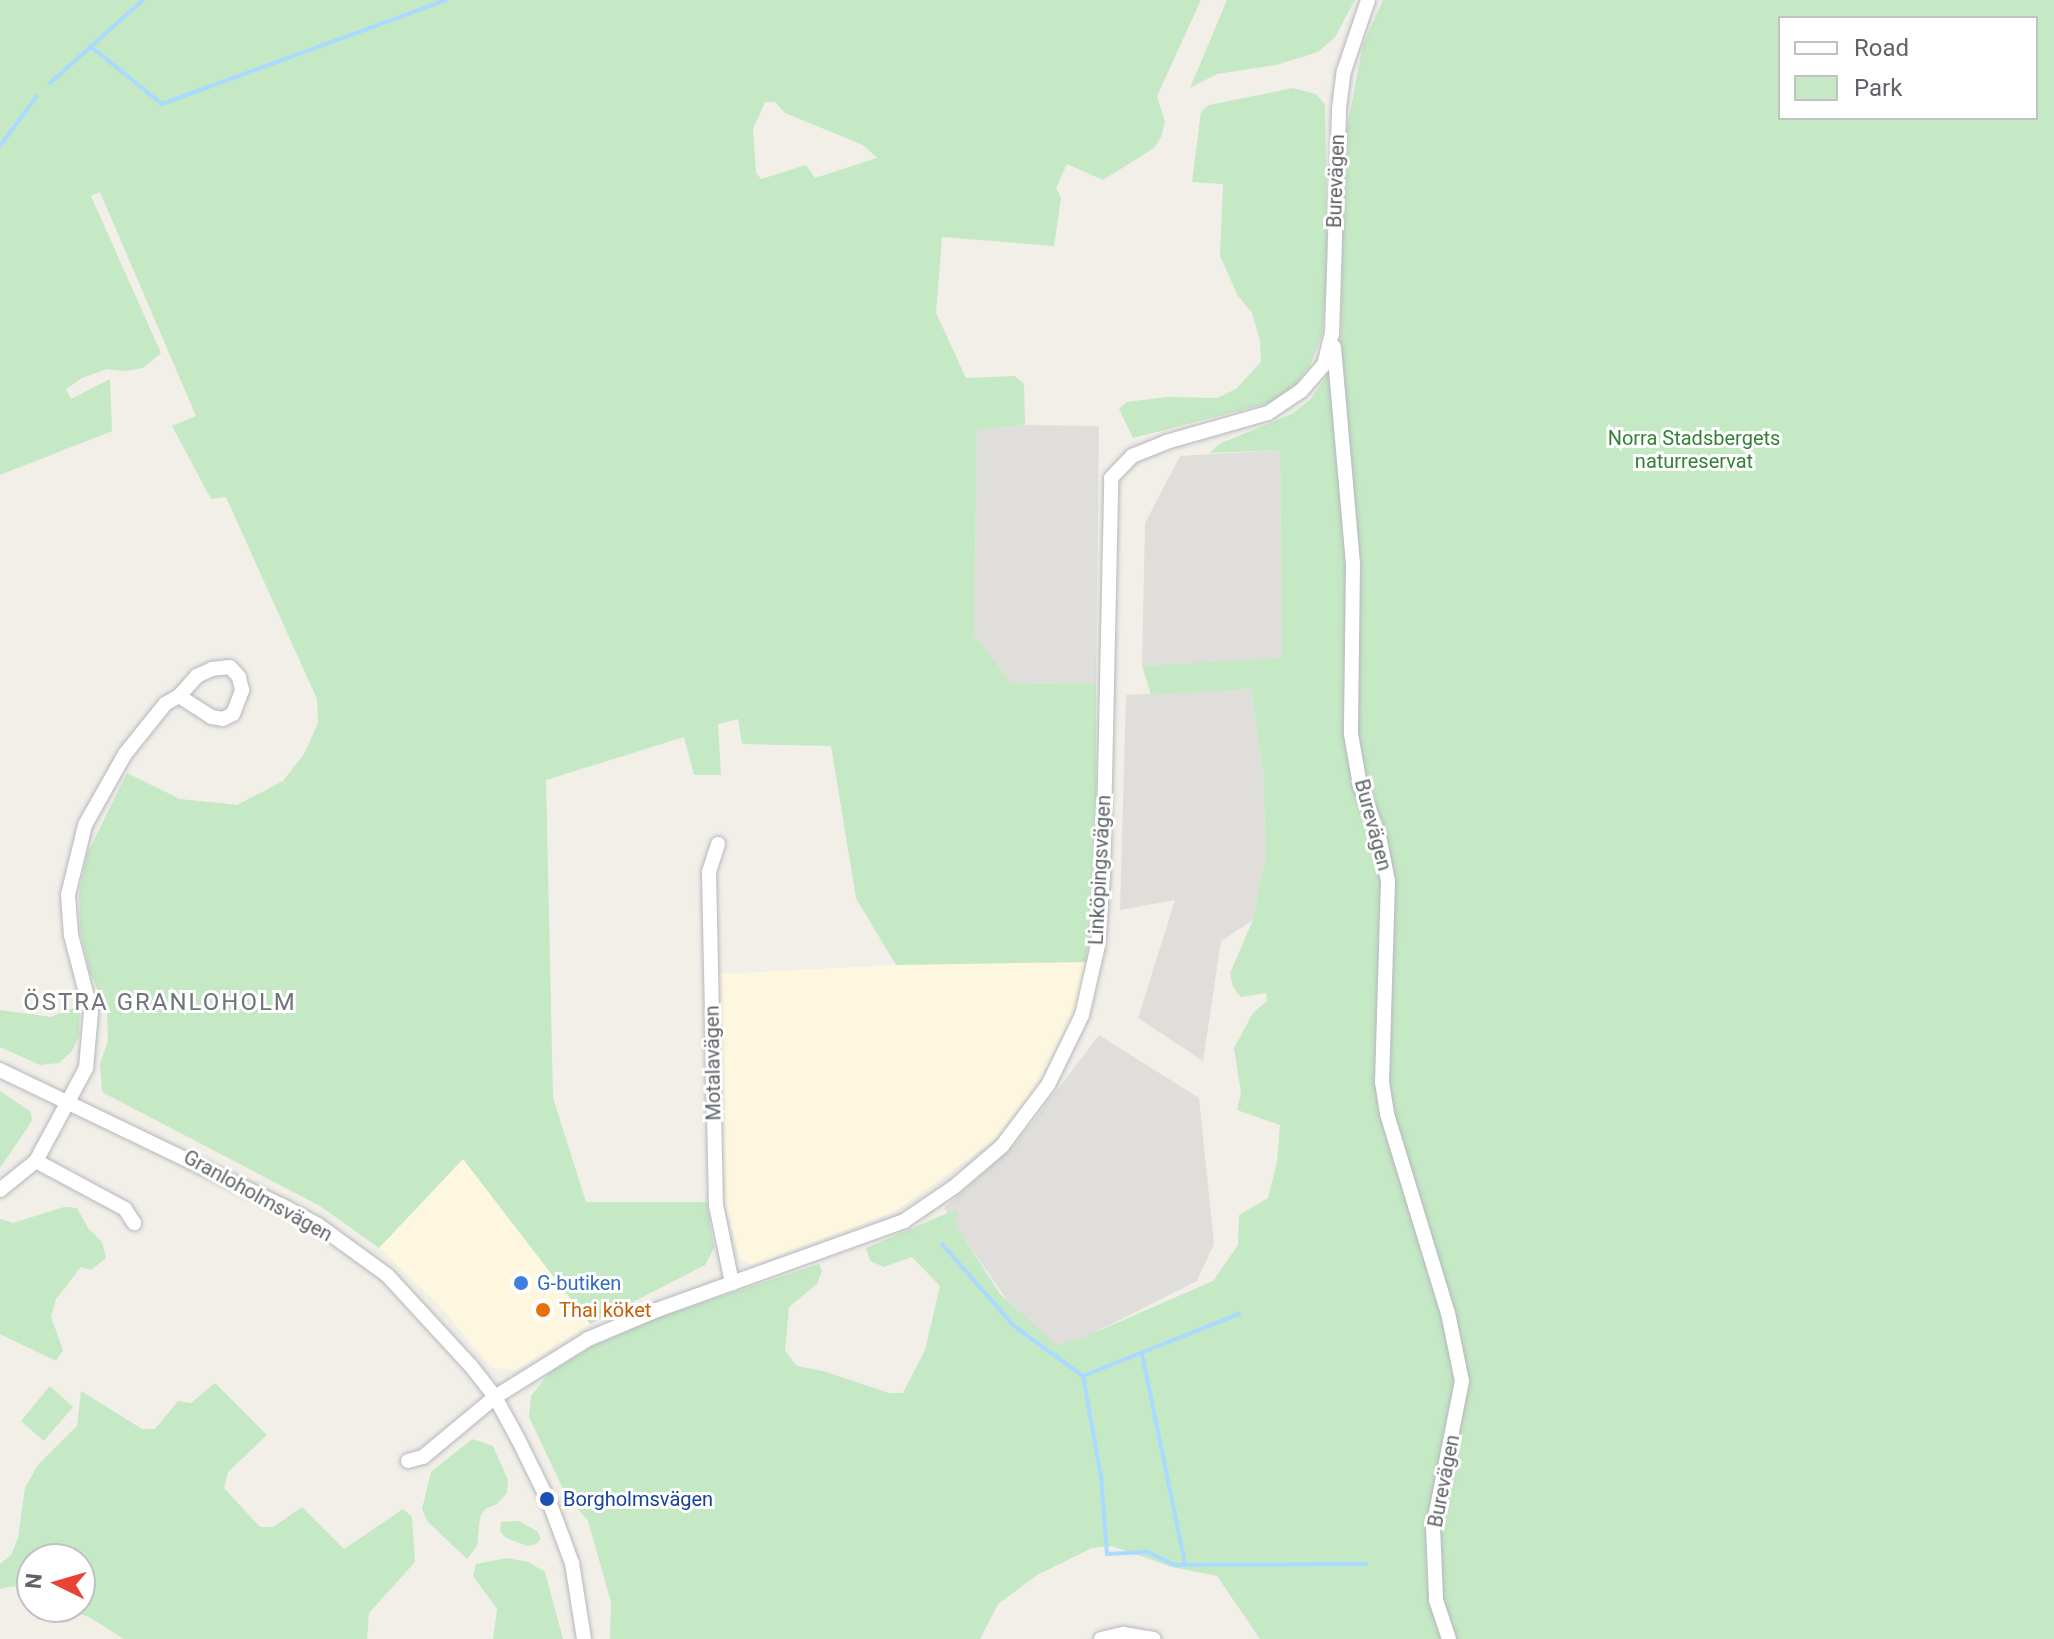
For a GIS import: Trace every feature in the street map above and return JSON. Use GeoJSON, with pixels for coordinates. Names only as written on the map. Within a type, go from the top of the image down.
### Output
{"type":"FeatureCollection","features":[{"type":"Feature","properties":{"kind":"street","name":"Burevägen"},"geometry":{"type":"LineString","coordinates":[[1368,0],[1344,71],[1339,109],[1332,334],[1353,564],[1351,734],[1360,785],[1379,836],[1388,881],[1382,1082],[1387,1114],[1448,1313],[1462,1381],[1433,1527],[1436,1600],[1449,1639]]}},
{"type":"Feature","properties":{"kind":"street","name":"Linköpingsvägen"},"geometry":{"type":"LineString","coordinates":[[495,1397],[588,1339],[904,1221],[954,1187],[1002,1146],[1048,1085],[1082,1015],[1098,945],[1103,875],[1111,478],[1132,456],[1166,442],[1268,413],[1288,402],[1324,365],[1332,334]]}},
{"type":"Feature","properties":{"kind":"street"},"geometry":{"type":"LineString","coordinates":[[0,1190],[36,1161],[86,1068],[91,1037],[86,983],[71,935],[68,895],[85,825],[125,754],[165,704],[179,696]]}},
{"type":"Feature","properties":{"kind":"street","name":"Motalavägen"},"geometry":{"type":"LineString","coordinates":[[718,844],[709,872],[716,1205],[732,1283]]}},
{"type":"Feature","properties":{"kind":"street","name":"Granloholmsvägen"},"geometry":{"type":"LineString","coordinates":[[0,1070],[218,1172],[318,1225],[387,1275],[434,1323],[495,1397],[558,1523],[577,1584],[584,1639]]}},
{"type":"Feature","properties":{"kind":"street"},"geometry":{"type":"LineString","coordinates":[[36,1161],[125,1209],[134,1223]]}},
{"type":"Feature","properties":{"kind":"street"},"geometry":{"type":"LineString","coordinates":[[408,1461],[423,1457],[495,1397]]}},
{"type":"Feature","properties":{"kind":"street"},"geometry":{"type":"LineString","coordinates":[[1101,1639],[1123,1634],[1154,1639]]}},
{"type":"Feature","properties":{"kind":"shaded area"},"geometry":{"type":"Polygon","coordinates":[[[1025,425],[1099,426],[1096,683],[1012,684],[974,634],[977,430],[1025,425]]]}},
{"type":"Feature","properties":{"kind":"shaded area"},"geometry":{"type":"Polygon","coordinates":[[[1280,450],[1282,659],[1142,666],[1145,523],[1180,456],[1280,450]]]}},
{"type":"Feature","properties":{"kind":"shaded area"},"geometry":{"type":"Polygon","coordinates":[[[1251,689],[1263,771],[1266,854],[1253,920],[1221,941],[1203,1061],[1138,1018],[1175,900],[1120,910],[1126,695],[1251,689]]]}},
{"type":"Feature","properties":{"kind":"shaded area"},"geometry":{"type":"Polygon","coordinates":[[[1086,962],[1074,1015],[1040,1083],[997,1138],[896,1211],[753,1265],[740,1259],[725,1205],[717,974],[896,965],[1086,962]]]}},
{"type":"Feature","properties":{"kind":"shaded area"},"geometry":{"type":"Polygon","coordinates":[[[1099,1035],[1199,1098],[1214,1244],[1197,1281],[1058,1351],[1019,1318],[944,1208],[1015,1145],[1099,1035]]]}},
{"type":"Feature","properties":{"kind":"shaded area"},"geometry":{"type":"Polygon","coordinates":[[[462,1158],[590,1324],[514,1371],[491,1367],[439,1305],[379,1248],[462,1158]]]}},
{"type":"Feature","properties":{"kind":"green space"},"geometry":{"type":"Polygon","coordinates":[[[0,0],[1201,0],[1157,96],[1165,122],[1161,137],[1154,148],[1103,180],[1067,164],[1056,188],[1061,198],[1054,246],[942,237],[936,313],[966,378],[1015,376],[1024,384],[1025,425],[977,430],[974,634],[1012,684],[1096,683],[1096,873],[1086,962],[896,965],[856,898],[831,746],[742,744],[738,719],[718,724],[721,775],[694,775],[684,737],[546,780],[553,1098],[586,1202],[707,1202],[714,1248],[705,1265],[590,1324],[463,1159],[379,1248],[320,1206],[102,1092],[100,1064],[108,1041],[107,1010],[90,973],[80,930],[79,893],[87,854],[127,773],[180,799],[237,805],[283,781],[304,754],[318,723],[317,699],[226,497],[211,499],[172,426],[196,416],[100,192],[91,196],[161,353],[143,368],[125,371],[107,369],[82,378],[66,389],[71,399],[110,379],[112,431],[0,475],[0,0]],[[765,102],[753,129],[756,173],[761,179],[806,165],[815,178],[877,158],[863,145],[785,113],[775,102],[765,102]]]}},
{"type":"Feature","properties":{"kind":"green space"},"geometry":{"type":"Polygon","coordinates":[[[1227,0],[1355,0],[1335,37],[1318,52],[1276,65],[1217,74],[1190,88],[1227,0]]]}},
{"type":"Feature","properties":{"kind":"green space","name":"Norra Stadsbergets naturreservat"},"geometry":{"type":"Polygon","coordinates":[[[1383,0],[2054,0],[2054,1639],[1260,1639],[1217,1576],[1172,1567],[1112,1546],[1092,1548],[1037,1575],[998,1604],[980,1639],[610,1639],[611,1602],[588,1521],[565,1493],[529,1417],[531,1396],[549,1373],[591,1347],[657,1318],[819,1264],[822,1271],[817,1284],[789,1307],[785,1351],[797,1366],[823,1371],[889,1393],[903,1393],[925,1350],[940,1286],[912,1257],[884,1267],[870,1261],[866,1248],[957,1209],[956,1225],[1000,1294],[1056,1345],[1082,1338],[1213,1281],[1238,1245],[1239,1215],[1268,1198],[1277,1162],[1280,1125],[1237,1110],[1241,1093],[1234,1048],[1253,1013],[1267,1001],[1266,993],[1241,997],[1233,987],[1230,973],[1253,920],[1266,854],[1263,771],[1251,689],[1151,695],[1142,666],[1282,658],[1280,450],[1209,453],[1221,443],[1292,414],[1310,400],[1327,376],[1341,336],[1343,148],[1363,45],[1383,0]]]}},
{"type":"Feature","properties":{"kind":"green space"},"geometry":{"type":"Polygon","coordinates":[[[1293,88],[1316,94],[1325,104],[1328,269],[1322,335],[1310,366],[1294,387],[1270,403],[1133,438],[1119,409],[1127,402],[1167,397],[1217,398],[1236,389],[1261,362],[1260,341],[1252,313],[1238,296],[1220,256],[1223,184],[1192,182],[1201,112],[1209,105],[1293,88]]]}},
{"type":"Feature","properties":{"kind":"green space"},"geometry":{"type":"Polygon","coordinates":[[[80,1005],[79,1036],[72,1051],[59,1063],[40,1065],[0,1047],[0,1010],[51,1017],[80,1005]]]}},
{"type":"Feature","properties":{"kind":"green space"},"geometry":{"type":"Polygon","coordinates":[[[0,1091],[31,1112],[32,1121],[0,1168],[0,1091]]]}},
{"type":"Feature","properties":{"kind":"green space"},"geometry":{"type":"Polygon","coordinates":[[[64,1207],[77,1208],[88,1228],[102,1242],[106,1258],[91,1270],[81,1267],[56,1299],[51,1317],[63,1350],[56,1361],[0,1334],[0,1219],[13,1223],[64,1207]]]}},
{"type":"Feature","properties":{"kind":"green space"},"geometry":{"type":"Polygon","coordinates":[[[215,1383],[267,1435],[228,1472],[224,1488],[260,1527],[273,1527],[302,1507],[344,1549],[403,1509],[412,1517],[415,1562],[369,1613],[367,1639],[124,1639],[96,1621],[96,1543],[16,1543],[16,1587],[0,1589],[0,1564],[11,1555],[18,1538],[25,1488],[38,1465],[77,1426],[81,1391],[142,1429],[155,1429],[178,1401],[191,1403],[215,1383]]]}},
{"type":"Feature","properties":{"kind":"green space"},"geometry":{"type":"Polygon","coordinates":[[[50,1386],[73,1407],[44,1441],[21,1421],[50,1386]]]}},
{"type":"Feature","properties":{"kind":"green space"},"geometry":{"type":"Polygon","coordinates":[[[472,1439],[493,1446],[508,1480],[507,1493],[497,1504],[485,1509],[480,1517],[477,1546],[467,1559],[427,1521],[422,1509],[431,1472],[472,1439]]]}},
{"type":"Feature","properties":{"kind":"green space"},"geometry":{"type":"Polygon","coordinates":[[[519,1521],[537,1531],[541,1539],[536,1544],[528,1546],[506,1538],[500,1531],[501,1522],[519,1521]]]}},
{"type":"Feature","properties":{"kind":"green space"},"geometry":{"type":"Polygon","coordinates":[[[507,1558],[528,1562],[545,1572],[563,1639],[493,1639],[497,1609],[473,1576],[476,1564],[507,1558]]]}},
{"type":"Feature","properties":{"kind":"waterway"},"geometry":{"type":"LineString","coordinates":[[50,83],[143,0]]}},
{"type":"Feature","properties":{"kind":"waterway"},"geometry":{"type":"LineString","coordinates":[[90,46],[162,104],[446,0]]}},
{"type":"Feature","properties":{"kind":"waterway"},"geometry":{"type":"LineString","coordinates":[[0,146],[37,96]]}},
{"type":"Feature","properties":{"kind":"waterway"},"geometry":{"type":"LineString","coordinates":[[942,1244],[1014,1326],[1083,1376],[1239,1314]]}},
{"type":"Feature","properties":{"kind":"waterway"},"geometry":{"type":"LineString","coordinates":[[1142,1354],[1185,1564]]}},
{"type":"Feature","properties":{"kind":"waterway"},"geometry":{"type":"LineString","coordinates":[[1083,1376],[1101,1477],[1107,1554],[1147,1552],[1175,1565],[1366,1564]]}},
{"type":"Feature","properties":{"kind":"place","name":"G-butiken"},"geometry":{"type":"Point","coordinates":[521,1283]}},
{"type":"Feature","properties":{"kind":"place","name":"Thai köket"},"geometry":{"type":"Point","coordinates":[543,1310]}},
{"type":"Feature","properties":{"kind":"place","name":"Borgholmsvägen"},"geometry":{"type":"Point","coordinates":[547,1499]}},
{"type":"Feature","properties":{"kind":"district","name":"ÖSTRA GRANLOHOLM"},"geometry":{"type":"Point","coordinates":[160,1003]}}]}
